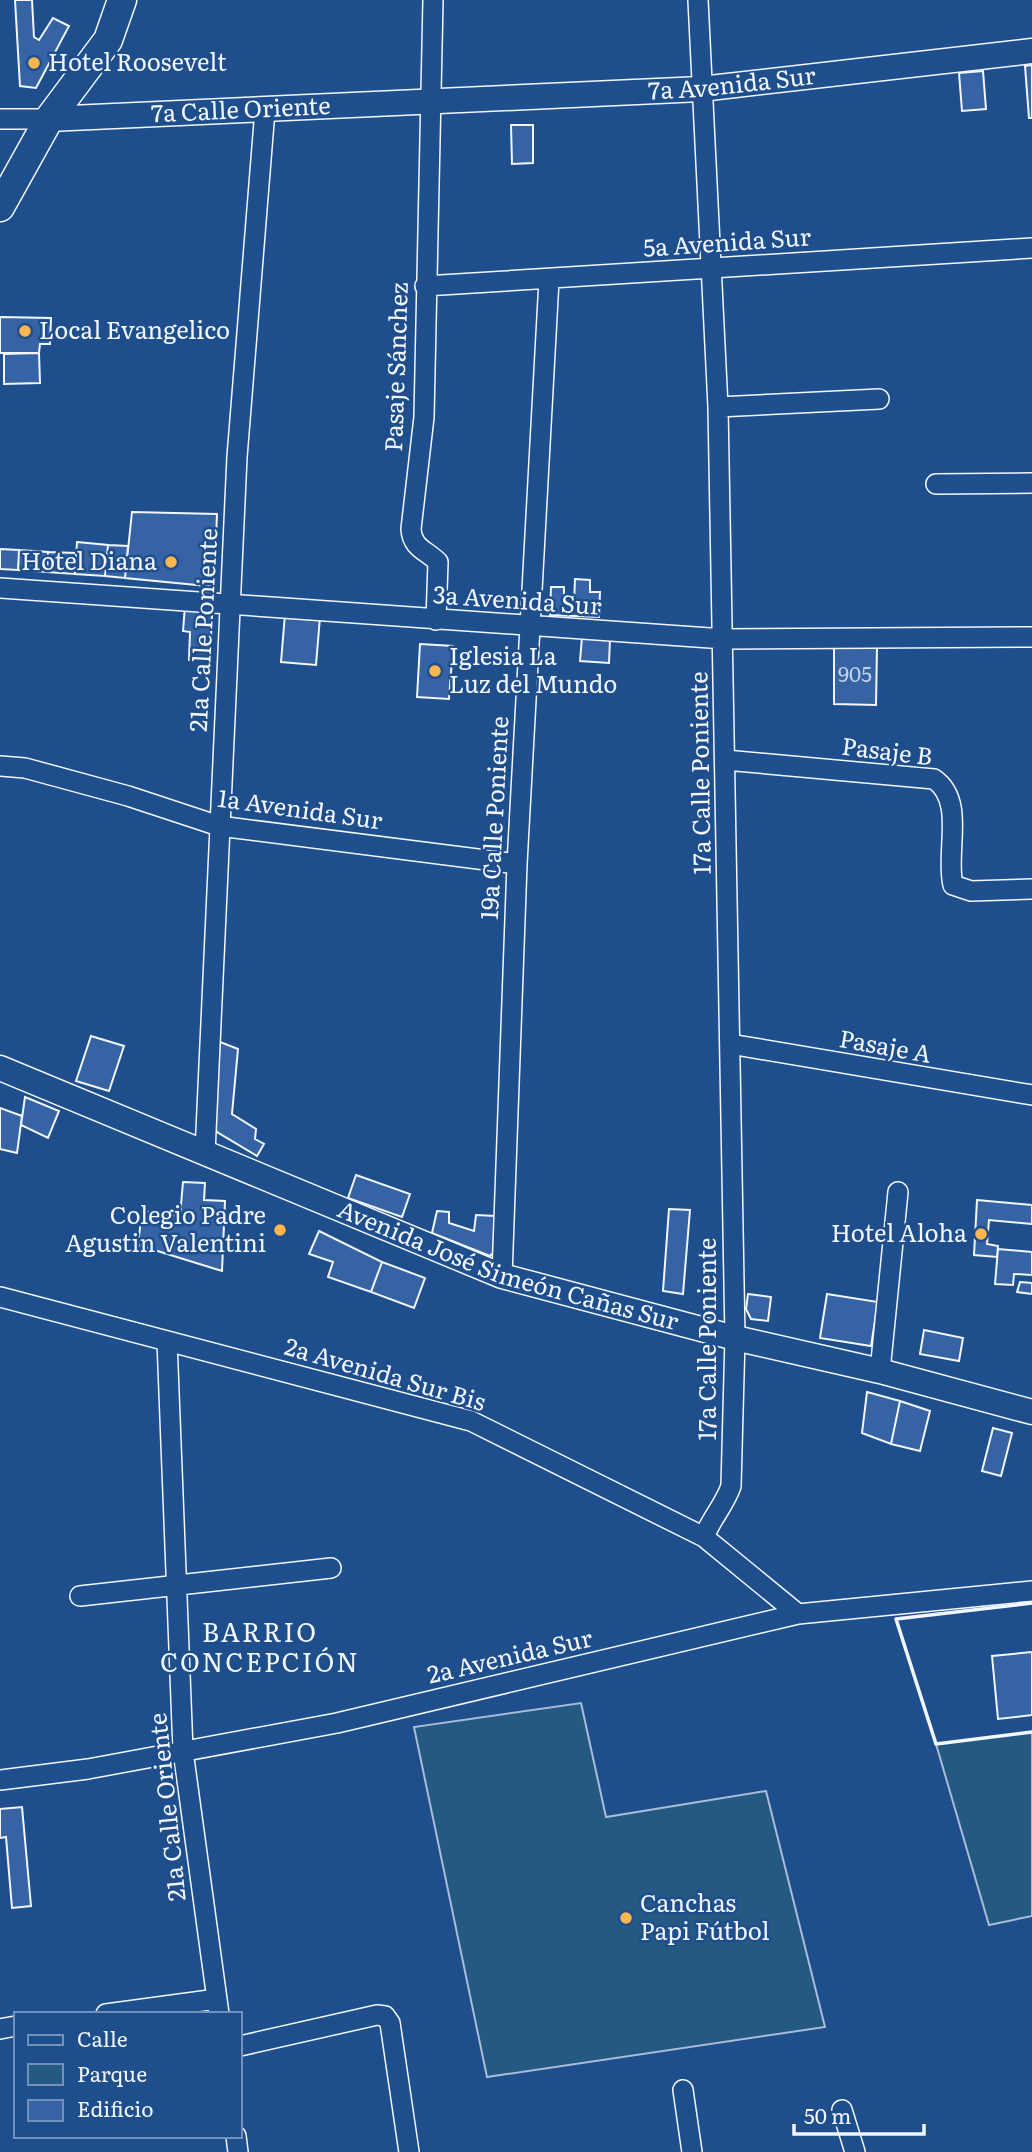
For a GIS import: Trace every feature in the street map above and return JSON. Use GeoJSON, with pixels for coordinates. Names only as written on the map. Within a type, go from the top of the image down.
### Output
{"type":"FeatureCollection","features":[{"type":"Feature","properties":{"kind":"highway"},"geometry":{"type":"LineString","coordinates":[[0,207],[49,119],[108,40],[122,0]]}},
{"type":"Feature","properties":{"kind":"main road","name":"7a Avenida Sur"},"geometry":{"type":"LineString","coordinates":[[433,104],[701,89],[1032,51]]}},
{"type":"Feature","properties":{"kind":"main road","name":"7a Calle Oriente"},"geometry":{"type":"LineString","coordinates":[[49,119],[433,104]]}},
{"type":"Feature","properties":{"kind":"main road","name":"Avenida José Simeón Cañas Sur"},"geometry":{"type":"LineString","coordinates":[[0,1068],[502,1276],[735,1338],[880,1371],[1032,1412]]}},
{"type":"Feature","properties":{"kind":"street","name":"Pasaje Sánchez"},"geometry":{"type":"LineString","coordinates":[[433,0],[433,104],[425,286],[424,417],[411,529],[412,540],[417,547],[438,562],[436,620]]}},
{"type":"Feature","properties":{"kind":"street","name":"17a Calle Poniente"},"geometry":{"type":"LineString","coordinates":[[698,0],[718,407],[735,1338],[731,1486],[727,1498],[710,1520],[704,1537]]}},
{"type":"Feature","properties":{"kind":"street","name":"21a Calle Poniente"},"geometry":{"type":"LineString","coordinates":[[205,1153],[237,457],[265,110]]}},
{"type":"Feature","properties":{"kind":"street"},"geometry":{"type":"LineString","coordinates":[[0,119],[49,119]]}},
{"type":"Feature","properties":{"kind":"street","name":"5a Avenida Sur"},"geometry":{"type":"LineString","coordinates":[[425,286],[1032,248]]}},
{"type":"Feature","properties":{"kind":"street","name":"19a Calle Poniente"},"geometry":{"type":"LineString","coordinates":[[502,1276],[517,864],[549,280]]}},
{"type":"Feature","properties":{"kind":"street"},"geometry":{"type":"LineString","coordinates":[[718,407],[879,399]]}},
{"type":"Feature","properties":{"kind":"street"},"geometry":{"type":"LineString","coordinates":[[936,484],[1032,483]]}},
{"type":"Feature","properties":{"kind":"street","name":"3a Avenida Sur"},"geometry":{"type":"LineString","coordinates":[[0,588],[724,639],[1032,637]]}},
{"type":"Feature","properties":{"kind":"street","name":"Pasaje B"},"geometry":{"type":"LineString","coordinates":[[725,760],[934,779],[946,788],[953,806],[949,868],[953,886],[971,891],[1032,889]]}},
{"type":"Feature","properties":{"kind":"street","name":"1a Avenida Sur"},"geometry":{"type":"LineString","coordinates":[[0,766],[38,771],[219,826],[517,864]]}},
{"type":"Feature","properties":{"kind":"street","name":"Pasaje A"},"geometry":{"type":"LineString","coordinates":[[730,1044],[1032,1095]]}},
{"type":"Feature","properties":{"kind":"street"},"geometry":{"type":"LineString","coordinates":[[880,1371],[898,1192]]}},
{"type":"Feature","properties":{"kind":"street","name":"2a Avenida Sur Bis"},"geometry":{"type":"LineString","coordinates":[[0,1297],[471,1421],[704,1537],[798,1614]]}},
{"type":"Feature","properties":{"kind":"street","name":"21a Calle Oriente"},"geometry":{"type":"LineString","coordinates":[[167,1341],[183,1751],[218,2006]]}},
{"type":"Feature","properties":{"kind":"street"},"geometry":{"type":"LineString","coordinates":[[80,1597],[331,1568]]}},
{"type":"Feature","properties":{"kind":"street","name":"2a Avenida Sur"},"geometry":{"type":"LineString","coordinates":[[0,1780],[88,1769],[337,1723],[798,1614],[1032,1591]]}},
{"type":"Feature","properties":{"kind":"street"},"geometry":{"type":"LineString","coordinates":[[134,2012],[218,2006]]}},
{"type":"Feature","properties":{"kind":"street"},"geometry":{"type":"LineString","coordinates":[[242,2046],[377,2015],[385,2016],[390,2023],[408,2152]]}},
{"type":"Feature","properties":{"kind":"street"},"geometry":{"type":"LineString","coordinates":[[683,2090],[691,2152]]}},
{"type":"Feature","properties":{"kind":"street"},"geometry":{"type":"LineString","coordinates":[[842,2110],[855,2152]]}},
{"type":"Feature","properties":{"kind":"green space","name":"Canchas Papi Fútbol"},"geometry":{"type":"Polygon","coordinates":[[[581,1703],[606,1817],[766,1791],[825,2027],[487,2077],[414,1727],[581,1703]]]}},
{"type":"Feature","properties":{"kind":"green space"},"geometry":{"type":"Polygon","coordinates":[[[1032,1732],[1032,1916],[989,1925],[936,1744],[1032,1732]]]}},
{"type":"Feature","properties":{"kind":"building","name":"Hotel Roosevelt"},"geometry":{"type":"Polygon","coordinates":[[[15,0],[32,0],[34,37],[39,40],[53,18],[69,26],[36,88],[20,86],[15,0]]]}},
{"type":"Feature","properties":{"kind":"building"},"geometry":{"type":"Polygon","coordinates":[[[1032,65],[1032,118],[1029,118],[1025,66],[1032,65]]]}},
{"type":"Feature","properties":{"kind":"building"},"geometry":{"type":"Polygon","coordinates":[[[983,71],[986,109],[962,111],[959,73],[983,71]]]}},
{"type":"Feature","properties":{"kind":"building"},"geometry":{"type":"Polygon","coordinates":[[[511,125],[533,125],[533,163],[512,164],[511,125]]]}},
{"type":"Feature","properties":{"kind":"building","name":"Local Evangelico"},"geometry":{"type":"Polygon","coordinates":[[[0,317],[51,318],[50,344],[40,344],[39,353],[0,353],[0,317]]]}},
{"type":"Feature","properties":{"kind":"building"},"geometry":{"type":"Polygon","coordinates":[[[39,353],[40,383],[4,384],[4,354],[39,353]]]}},
{"type":"Feature","properties":{"kind":"building","name":"Hotel Diana"},"geometry":{"type":"Polygon","coordinates":[[[132,512],[217,514],[214,583],[207,586],[125,578],[132,512]]]}},
{"type":"Feature","properties":{"kind":"building"},"geometry":{"type":"Polygon","coordinates":[[[77,542],[108,545],[105,576],[75,574],[77,542]]]}},
{"type":"Feature","properties":{"kind":"building"},"geometry":{"type":"Polygon","coordinates":[[[108,545],[128,546],[125,578],[105,576],[108,545]]]}},
{"type":"Feature","properties":{"kind":"building"},"geometry":{"type":"Polygon","coordinates":[[[0,549],[19,550],[18,570],[0,569],[0,549]]]}},
{"type":"Feature","properties":{"kind":"building"},"geometry":{"type":"Polygon","coordinates":[[[19,550],[48,552],[47,572],[18,570],[19,550]]]}},
{"type":"Feature","properties":{"kind":"building"},"geometry":{"type":"Polygon","coordinates":[[[48,552],[76,553],[75,574],[47,572],[48,552]]]}},
{"type":"Feature","properties":{"kind":"building"},"geometry":{"type":"Polygon","coordinates":[[[575,579],[590,580],[590,592],[600,592],[599,617],[550,615],[551,587],[564,587],[564,604],[574,604],[575,579]]]}},
{"type":"Feature","properties":{"kind":"building"},"geometry":{"type":"Polygon","coordinates":[[[185,606],[209,611],[212,615],[210,661],[189,660],[190,632],[183,631],[185,606]]]}},
{"type":"Feature","properties":{"kind":"building"},"geometry":{"type":"Polygon","coordinates":[[[285,614],[320,617],[316,665],[281,662],[285,614]]]}},
{"type":"Feature","properties":{"kind":"building"},"geometry":{"type":"Polygon","coordinates":[[[582,637],[610,639],[609,663],[580,661],[582,637]]]}},
{"type":"Feature","properties":{"kind":"building","name":"Iglesia La Luz del Mundo"},"geometry":{"type":"Polygon","coordinates":[[[420,644],[453,646],[449,699],[417,697],[420,644]]]}},
{"type":"Feature","properties":{"kind":"building"},"geometry":{"type":"Polygon","coordinates":[[[834,646],[877,647],[876,705],[834,704],[834,646]]]}},
{"type":"Feature","properties":{"kind":"building"},"geometry":{"type":"Polygon","coordinates":[[[91,1036],[124,1046],[109,1091],[76,1081],[91,1036]]]}},
{"type":"Feature","properties":{"kind":"building"},"geometry":{"type":"Polygon","coordinates":[[[220,1042],[238,1049],[232,1114],[256,1129],[255,1139],[264,1144],[257,1156],[217,1132],[212,1120],[220,1042]]]}},
{"type":"Feature","properties":{"kind":"building"},"geometry":{"type":"Polygon","coordinates":[[[25,1097],[59,1111],[48,1138],[21,1125],[25,1097]]]}},
{"type":"Feature","properties":{"kind":"building"},"geometry":{"type":"Polygon","coordinates":[[[0,1108],[22,1116],[17,1153],[0,1149],[0,1108]]]}},
{"type":"Feature","properties":{"kind":"building"},"geometry":{"type":"Polygon","coordinates":[[[356,1175],[410,1194],[402,1217],[348,1198],[356,1175]]]}},
{"type":"Feature","properties":{"kind":"building"},"geometry":{"type":"Polygon","coordinates":[[[183,1182],[205,1183],[204,1200],[225,1201],[222,1271],[138,1245],[142,1211],[180,1216],[183,1182]]]}},
{"type":"Feature","properties":{"kind":"building","name":"Hotel Aloha"},"geometry":{"type":"Polygon","coordinates":[[[977,1200],[1032,1205],[1032,1224],[989,1220],[987,1244],[998,1246],[997,1257],[974,1255],[977,1200]]]}},
{"type":"Feature","properties":{"kind":"building"},"geometry":{"type":"Polygon","coordinates":[[[669,1209],[690,1210],[683,1294],[663,1291],[669,1209]]]}},
{"type":"Feature","properties":{"kind":"building"},"geometry":{"type":"Polygon","coordinates":[[[437,1211],[449,1212],[449,1223],[474,1231],[476,1215],[496,1216],[494,1252],[490,1256],[432,1233],[437,1211]]]}},
{"type":"Feature","properties":{"kind":"building"},"geometry":{"type":"Polygon","coordinates":[[[319,1231],[382,1262],[371,1292],[328,1277],[333,1262],[309,1254],[319,1231]]]}},
{"type":"Feature","properties":{"kind":"building"},"geometry":{"type":"Polygon","coordinates":[[[998,1249],[1032,1252],[1032,1275],[1014,1274],[1013,1285],[995,1284],[998,1249]]]}},
{"type":"Feature","properties":{"kind":"building"},"geometry":{"type":"Polygon","coordinates":[[[382,1262],[425,1278],[414,1308],[371,1292],[382,1262]]]}},
{"type":"Feature","properties":{"kind":"building"},"geometry":{"type":"Polygon","coordinates":[[[1020,1282],[1032,1283],[1032,1294],[1017,1292],[1020,1282]]]}},
{"type":"Feature","properties":{"kind":"building"},"geometry":{"type":"Polygon","coordinates":[[[748,1294],[771,1297],[768,1321],[751,1319],[746,1309],[748,1294]]]}},
{"type":"Feature","properties":{"kind":"building"},"geometry":{"type":"Polygon","coordinates":[[[827,1294],[878,1302],[871,1346],[820,1338],[827,1294]]]}},
{"type":"Feature","properties":{"kind":"building"},"geometry":{"type":"Polygon","coordinates":[[[924,1330],[963,1338],[959,1361],[920,1354],[924,1330]]]}},
{"type":"Feature","properties":{"kind":"building"},"geometry":{"type":"Polygon","coordinates":[[[867,1392],[900,1401],[891,1444],[862,1433],[867,1392]]]}},
{"type":"Feature","properties":{"kind":"building"},"geometry":{"type":"Polygon","coordinates":[[[900,1401],[930,1411],[920,1451],[891,1444],[900,1401]]]}},
{"type":"Feature","properties":{"kind":"building"},"geometry":{"type":"Polygon","coordinates":[[[993,1428],[1012,1433],[1001,1476],[982,1471],[993,1428]]]}},
{"type":"Feature","properties":{"kind":"building"},"geometry":{"type":"Polygon","coordinates":[[[1032,1652],[1032,1715],[998,1719],[992,1656],[1032,1652]]]}},
{"type":"Feature","properties":{"kind":"building"},"geometry":{"type":"Polygon","coordinates":[[[22,1807],[31,1906],[12,1908],[6,1837],[0,1838],[0,1809],[22,1807]]]}},
{"type":"Feature","properties":{"kind":"wall"},"geometry":{"type":"LineString","coordinates":[[1032,1603],[896,1619],[936,1744],[1032,1732]]}},
{"type":"Feature","properties":{"kind":"place","name":"Hotel Roosevelt"},"geometry":{"type":"Point","coordinates":[34,63]}},
{"type":"Feature","properties":{"kind":"place","name":"Local Evangelico"},"geometry":{"type":"Point","coordinates":[25,331]}},
{"type":"Feature","properties":{"kind":"place","name":"Hotel Diana"},"geometry":{"type":"Point","coordinates":[171,562]}},
{"type":"Feature","properties":{"kind":"place","name":"Iglesia La Luz del Mundo"},"geometry":{"type":"Point","coordinates":[435,671]}},
{"type":"Feature","properties":{"kind":"place","name":"Colegio Padre Agustin Valentini"},"geometry":{"type":"Point","coordinates":[280,1230]}},
{"type":"Feature","properties":{"kind":"place","name":"Hotel Aloha"},"geometry":{"type":"Point","coordinates":[981,1234]}},
{"type":"Feature","properties":{"kind":"place","name":"Canchas Papi Fútbol"},"geometry":{"type":"Point","coordinates":[626,1918]}},
{"type":"Feature","properties":{"kind":"district","name":"BARRIO CONCEPCIÓN"},"geometry":{"type":"Point","coordinates":[260,1648]}}]}
